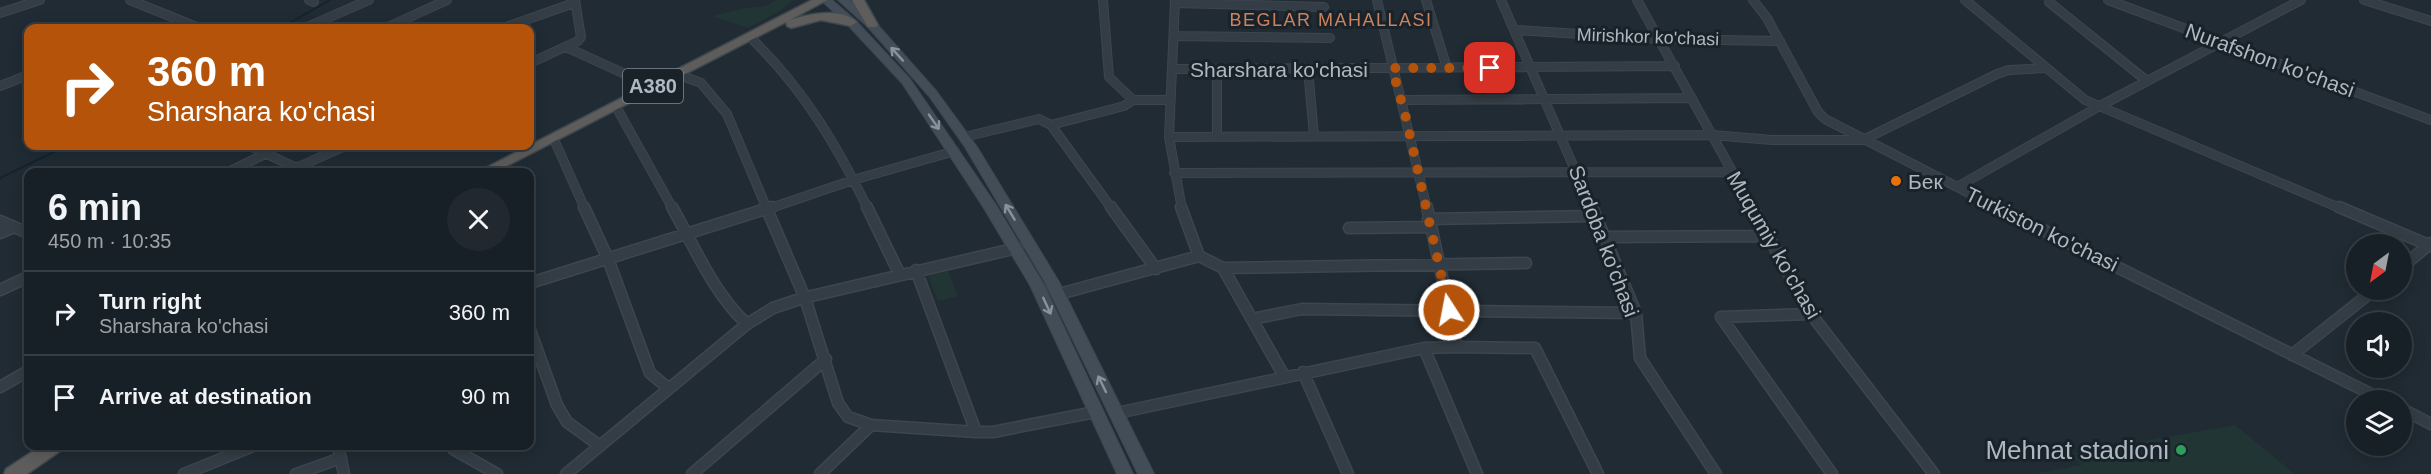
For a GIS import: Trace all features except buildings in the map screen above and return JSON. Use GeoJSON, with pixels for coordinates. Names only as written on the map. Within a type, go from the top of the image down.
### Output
{"type":"FeatureCollection","features":[{"type":"Feature","properties":{"kind":"highway"},"geometry":{"type":"LineString","coordinates":[[776,26],[801,0]]}},
{"type":"Feature","properties":{"kind":"highway"},"geometry":{"type":"LineString","coordinates":[[858,0],[872,26]]}},
{"type":"Feature","properties":{"kind":"highway","name":"A380"},"geometry":{"type":"LineString","coordinates":[[534,147],[827,1]]}},
{"type":"Feature","properties":{"kind":"highway"},"geometry":{"type":"LineString","coordinates":[[776,26],[814,16],[837,16],[851,21]]}},
{"type":"Feature","properties":{"kind":"highway","name":"A380"},"geometry":{"type":"LineString","coordinates":[[508,168],[754,41],[776,26]]}},
{"type":"Feature","properties":{"kind":"highway","name":"A380"},"geometry":{"type":"LineString","coordinates":[[493,168],[528,150]]}},
{"type":"Feature","properties":{"kind":"highway"},"geometry":{"type":"LineString","coordinates":[[0,472],[32,450]]}},
{"type":"Feature","properties":{"kind":"highway"},"geometry":{"type":"LineString","coordinates":[[13,474],[48,450]]}},
{"type":"Feature","properties":{"kind":"main road"},"geometry":{"type":"LineString","coordinates":[[843,0],[872,26],[933,94],[964,137],[1037,271],[1095,412],[1125,474]]}},
{"type":"Feature","properties":{"kind":"main road"},"geometry":{"type":"LineString","coordinates":[[827,1],[851,21],[906,81],[955,151],[1017,248],[1059,294],[1146,474]]}},
{"type":"Feature","properties":{"kind":"street"},"geometry":{"type":"LineString","coordinates":[[0,13],[39,0]]}},
{"type":"Feature","properties":{"kind":"street"},"geometry":{"type":"LineString","coordinates":[[130,0],[189,24]]}},
{"type":"Feature","properties":{"kind":"street"},"geometry":{"type":"LineString","coordinates":[[314,24],[369,0]]}},
{"type":"Feature","properties":{"kind":"street"},"geometry":{"type":"LineString","coordinates":[[395,24],[447,0]]}},
{"type":"Feature","properties":{"kind":"street"},"geometry":{"type":"LineString","coordinates":[[1103,0],[1109,77],[1133,100]]}},
{"type":"Feature","properties":{"kind":"street"},"geometry":{"type":"LineString","coordinates":[[1377,0],[1440,263],[1457,347]]}},
{"type":"Feature","properties":{"kind":"street"},"geometry":{"type":"LineString","coordinates":[[1426,0],[1447,68]]}},
{"type":"Feature","properties":{"kind":"street","name":"Sardoba ko'chasi"},"geometry":{"type":"LineString","coordinates":[[1501,0],[1533,67],[1636,313],[1640,358],[1716,474]]}},
{"type":"Feature","properties":{"kind":"street","name":"Muqumiy ko'chasi"},"geometry":{"type":"LineString","coordinates":[[1637,0],[1811,314],[1934,474]]}},
{"type":"Feature","properties":{"kind":"street","name":"Turkiston ko'chasi"},"geometry":{"type":"LineString","coordinates":[[1753,0],[1780,41],[1818,112],[1825,119],[2363,390]]}},
{"type":"Feature","properties":{"kind":"street"},"geometry":{"type":"LineString","coordinates":[[1965,0],[2085,100],[2430,245],[2412,259]]}},
{"type":"Feature","properties":{"kind":"street","name":"Nurafshon ko'chasi"},"geometry":{"type":"LineString","coordinates":[[2108,0],[2431,120]]}},
{"type":"Feature","properties":{"kind":"street"},"geometry":{"type":"LineString","coordinates":[[1957,187],[2098,106],[2301,0]]}},
{"type":"Feature","properties":{"kind":"street"},"geometry":{"type":"LineString","coordinates":[[2364,0],[2431,21]]}},
{"type":"Feature","properties":{"kind":"street"},"geometry":{"type":"LineString","coordinates":[[514,24],[574,2],[581,37],[578,41],[534,61]]}},
{"type":"Feature","properties":{"kind":"street"},"geometry":{"type":"LineString","coordinates":[[1199,256],[1179,201],[1169,137],[1175,2],[1324,7]]}},
{"type":"Feature","properties":{"kind":"street"},"geometry":{"type":"LineString","coordinates":[[2049,2],[2147,81]]}},
{"type":"Feature","properties":{"kind":"street","name":"Mirishkor ko'chasi"},"geometry":{"type":"LineString","coordinates":[[1516,30],[1660,39],[1780,41]]}},
{"type":"Feature","properties":{"kind":"street"},"geometry":{"type":"LineString","coordinates":[[1174,36],[1330,38]]}},
{"type":"Feature","properties":{"kind":"street"},"geometry":{"type":"LineString","coordinates":[[754,41],[778,62],[809,100],[853,180],[900,275]]}},
{"type":"Feature","properties":{"kind":"street"},"geometry":{"type":"LineString","coordinates":[[566,47],[627,75],[659,83]]}},
{"type":"Feature","properties":{"kind":"street","name":"Sharshara ko'chasi"},"geometry":{"type":"LineString","coordinates":[[1172,69],[1675,66]]}},
{"type":"Feature","properties":{"kind":"street"},"geometry":{"type":"LineString","coordinates":[[1169,137],[1712,135],[1772,140],[1863,140],[1997,74],[2009,70],[2046,68]]}},
{"type":"Feature","properties":{"kind":"street"},"geometry":{"type":"LineString","coordinates":[[1217,69],[1217,136]]}},
{"type":"Feature","properties":{"kind":"street"},"geometry":{"type":"LineString","coordinates":[[1308,69],[1314,135]]}},
{"type":"Feature","properties":{"kind":"street"},"geometry":{"type":"LineString","coordinates":[[0,86],[24,77]]}},
{"type":"Feature","properties":{"kind":"street"},"geometry":{"type":"LineString","coordinates":[[686,77],[701,83],[727,114],[806,298],[838,403],[848,417],[870,425],[993,432],[1095,412]]}},
{"type":"Feature","properties":{"kind":"street"},"geometry":{"type":"LineString","coordinates":[[1402,100],[1692,99]]}},
{"type":"Feature","properties":{"kind":"street"},"geometry":{"type":"LineString","coordinates":[[1051,125],[1124,106],[1133,100],[1170,100]]}},
{"type":"Feature","properties":{"kind":"street"},"geometry":{"type":"LineString","coordinates":[[619,112],[714,281],[736,314],[747,324]]}},
{"type":"Feature","properties":{"kind":"street"},"geometry":{"type":"LineString","coordinates":[[964,137],[1039,119],[1051,125],[1156,269]]}},
{"type":"Feature","properties":{"kind":"street"},"geometry":{"type":"LineString","coordinates":[[556,144],[608,259],[650,373],[668,388]]}},
{"type":"Feature","properties":{"kind":"street"},"geometry":{"type":"LineString","coordinates":[[260,150],[296,168],[336,150]]}},
{"type":"Feature","properties":{"kind":"street"},"geometry":{"type":"LineString","coordinates":[[534,282],[689,235],[853,180],[955,151]]}},
{"type":"Feature","properties":{"kind":"street"},"geometry":{"type":"LineString","coordinates":[[236,168],[265,154]]}},
{"type":"Feature","properties":{"kind":"street"},"geometry":{"type":"LineString","coordinates":[[1174,173],[1732,172]]}},
{"type":"Feature","properties":{"kind":"street"},"geometry":{"type":"LineString","coordinates":[[1349,228],[1594,216]]}},
{"type":"Feature","properties":{"kind":"street"},"geometry":{"type":"LineString","coordinates":[[0,221],[24,231]]}},
{"type":"Feature","properties":{"kind":"street"},"geometry":{"type":"LineString","coordinates":[[0,234],[14,227]]}},
{"type":"Feature","properties":{"kind":"street"},"geometry":{"type":"LineString","coordinates":[[1603,237],[1769,236]]}},
{"type":"Feature","properties":{"kind":"street"},"geometry":{"type":"LineString","coordinates":[[566,474],[747,324],[772,309],[916,270],[1017,248]]}},
{"type":"Feature","properties":{"kind":"street"},"geometry":{"type":"LineString","coordinates":[[1059,294],[1199,256],[1223,268],[1526,263]]}},
{"type":"Feature","properties":{"kind":"street"},"geometry":{"type":"LineString","coordinates":[[1223,268],[1284,376]]}},
{"type":"Feature","properties":{"kind":"street"},"geometry":{"type":"LineString","coordinates":[[916,270],[976,432]]}},
{"type":"Feature","properties":{"kind":"street"},"geometry":{"type":"LineString","coordinates":[[0,290],[24,279]]}},
{"type":"Feature","properties":{"kind":"street"},"geometry":{"type":"LineString","coordinates":[[2292,355],[2361,300]]}},
{"type":"Feature","properties":{"kind":"street"},"geometry":{"type":"LineString","coordinates":[[1252,319],[1302,309],[1636,313]]}},
{"type":"Feature","properties":{"kind":"street"},"geometry":{"type":"LineString","coordinates":[[1811,314],[1721,316],[1832,474]]}},
{"type":"Feature","properties":{"kind":"street"},"geometry":{"type":"LineString","coordinates":[[534,341],[557,405],[567,422],[600,446]]}},
{"type":"Feature","properties":{"kind":"street"},"geometry":{"type":"LineString","coordinates":[[1117,413],[1424,348],[1534,348],[1598,474]]}},
{"type":"Feature","properties":{"kind":"street"},"geometry":{"type":"LineString","coordinates":[[1424,348],[1477,474]]}},
{"type":"Feature","properties":{"kind":"street"},"geometry":{"type":"LineString","coordinates":[[692,474],[826,359]]}},
{"type":"Feature","properties":{"kind":"street"},"geometry":{"type":"LineString","coordinates":[[1303,372],[1348,474]]}},
{"type":"Feature","properties":{"kind":"street"},"geometry":{"type":"LineString","coordinates":[[0,387],[24,373]]}},
{"type":"Feature","properties":{"kind":"street"},"geometry":{"type":"LineString","coordinates":[[2412,415],[2431,424]]}},
{"type":"Feature","properties":{"kind":"street"},"geometry":{"type":"LineString","coordinates":[[820,474],[870,425]]}},
{"type":"Feature","properties":{"kind":"street"},"geometry":{"type":"LineString","coordinates":[[184,474],[243,450]]}},
{"type":"Feature","properties":{"kind":"street"},"geometry":{"type":"LineString","coordinates":[[339,450],[344,474]]}},
{"type":"Feature","properties":{"kind":"street"},"geometry":{"type":"LineString","coordinates":[[455,450],[497,474]]}},
{"type":"Feature","properties":{"kind":"street"},"geometry":{"type":"LineString","coordinates":[[296,474],[341,458]]}},
{"type":"Feature","properties":{"kind":"green space"},"geometry":{"type":"Polygon","coordinates":[[[776,0],[794,0],[778,12],[748,28],[712,16],[745,8],[766,6],[776,0]]]}},
{"type":"Feature","properties":{"kind":"green space"},"geometry":{"type":"Polygon","coordinates":[[[948,271],[958,296],[938,301],[928,276],[948,271]]]}},
{"type":"Feature","properties":{"kind":"green space","name":"Mehnat stadioni"},"geometry":{"type":"Polygon","coordinates":[[[2235,425],[2295,474],[2033,474],[2082,465],[2071,454],[2235,425]]]}},
{"type":"Feature","properties":{"kind":"waterway"},"geometry":{"type":"LineString","coordinates":[[288,24],[330,0]]}},
{"type":"Feature","properties":{"kind":"waterway"},"geometry":{"type":"LineString","coordinates":[[0,178],[58,150]]}},
{"type":"Feature","properties":{"kind":"place","name":"Бек"},"geometry":{"type":"Point","coordinates":[1896,181]}},
{"type":"Feature","properties":{"kind":"place","name":"Mehnat stadioni"},"geometry":{"type":"Point","coordinates":[2181,450]}},
{"type":"Feature","properties":{"kind":"district","name":"BEGLAR MAHALLASI"},"geometry":{"type":"Point","coordinates":[1331,20]}},
{"type":"Feature","properties":{"kind":"route"},"geometry":{"type":"LineString","coordinates":[[1449,310],[1402,100],[1392,68],[1490,68]]}}]}
